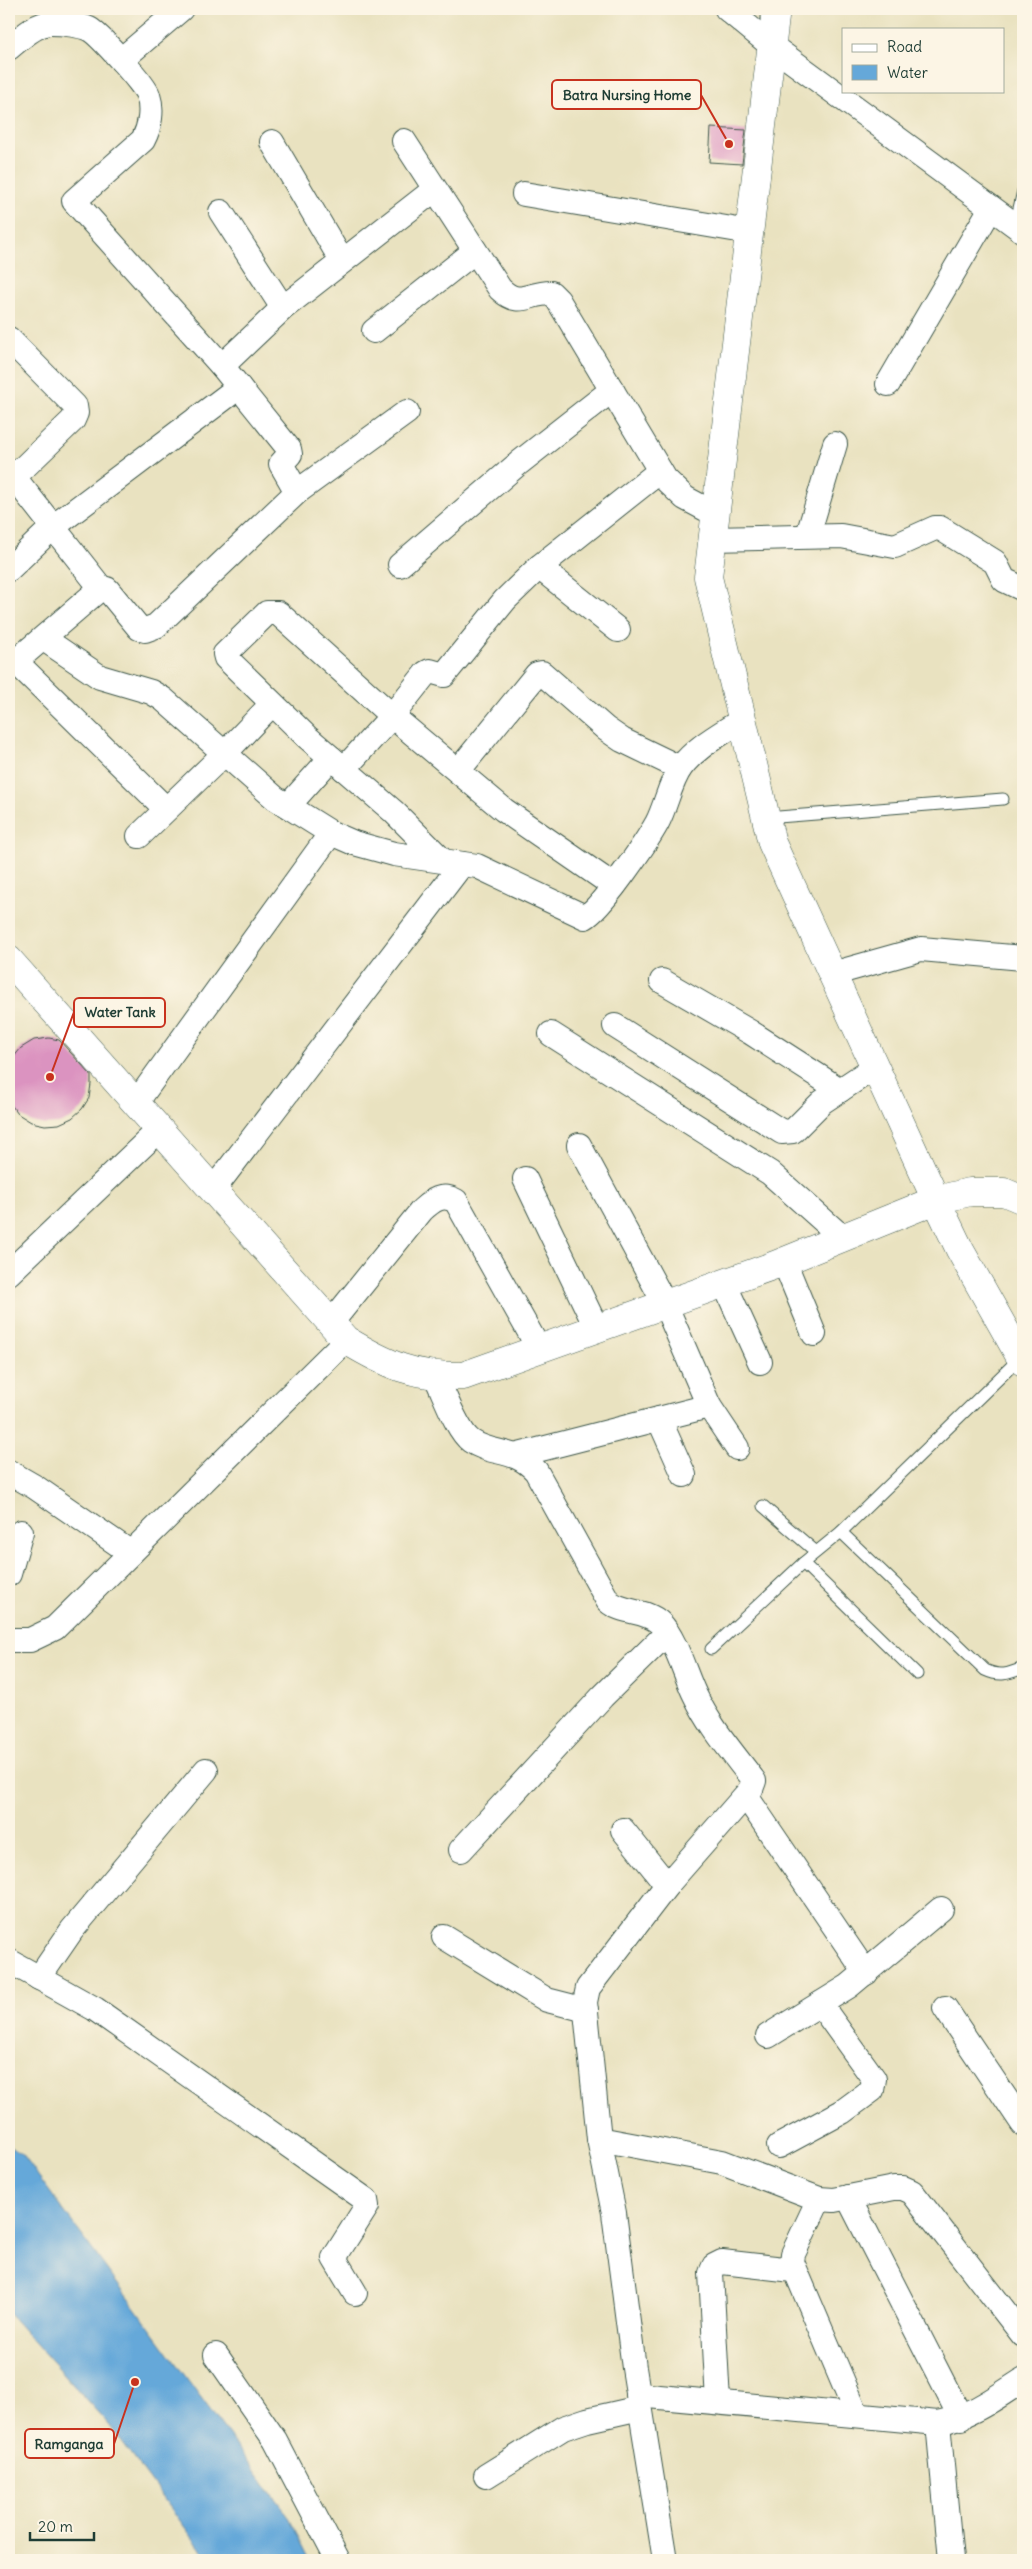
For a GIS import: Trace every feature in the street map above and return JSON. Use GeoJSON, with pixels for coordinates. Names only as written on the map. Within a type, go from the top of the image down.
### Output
{"type":"FeatureCollection","features":[{"type":"Feature","properties":{"kind":"street"},"geometry":{"type":"LineString","coordinates":[[120,60],[181,9]]}},
{"type":"Feature","properties":{"kind":"street"},"geometry":{"type":"LineString","coordinates":[[726,9],[773,47],[1019,228]]}},
{"type":"Feature","properties":{"kind":"street"},"geometry":{"type":"LineString","coordinates":[[776,9],[773,47],[708,577],[772,843],[960,1250],[1022,1359]]}},
{"type":"Feature","properties":{"kind":"street"},"geometry":{"type":"LineString","coordinates":[[9,48],[35,28],[51,23],[89,29],[100,37],[148,92],[151,106],[148,130],[143,140],[74,202],[222,366],[289,449],[290,454],[281,464],[297,492]]}},
{"type":"Feature","properties":{"kind":"street"},"geometry":{"type":"LineString","coordinates":[[404,141],[500,289],[509,298],[520,300],[551,293],[558,300],[665,479],[714,526],[808,535],[841,536],[895,546],[935,528],[940,528],[995,562],[1004,580],[1023,589]]}},
{"type":"Feature","properties":{"kind":"street"},"geometry":{"type":"LineString","coordinates":[[272,142],[342,261]]}},
{"type":"Feature","properties":{"kind":"street"},"geometry":{"type":"LineString","coordinates":[[222,366],[283,308],[434,190]]}},
{"type":"Feature","properties":{"kind":"street"},"geometry":{"type":"LineString","coordinates":[[524,194],[750,232]]}},
{"type":"Feature","properties":{"kind":"street"},"geometry":{"type":"LineString","coordinates":[[888,384],[990,208]]}},
{"type":"Feature","properties":{"kind":"street"},"geometry":{"type":"LineString","coordinates":[[221,212],[283,308]]}},
{"type":"Feature","properties":{"kind":"street"},"geometry":{"type":"LineString","coordinates":[[374,331],[475,251]]}},
{"type":"Feature","properties":{"kind":"street"},"geometry":{"type":"LineString","coordinates":[[9,339],[75,406],[76,413],[73,420],[11,474],[101,588],[107,589],[139,628],[150,629],[297,492],[407,412]]}},
{"type":"Feature","properties":{"kind":"street"},"geometry":{"type":"LineString","coordinates":[[9,569],[53,527],[239,387]]}},
{"type":"Feature","properties":{"kind":"street"},"geometry":{"type":"LineString","coordinates":[[400,565],[519,463],[612,390]]}},
{"type":"Feature","properties":{"kind":"street"},"geometry":{"type":"LineString","coordinates":[[808,535],[835,444]]}},
{"type":"Feature","properties":{"kind":"street"},"geometry":{"type":"LineString","coordinates":[[288,806],[392,716],[428,671],[444,675],[505,600],[539,567],[660,471]]}},
{"type":"Feature","properties":{"kind":"street"},"geometry":{"type":"LineString","coordinates":[[539,567],[618,630]]}},
{"type":"Feature","properties":{"kind":"street"},"geometry":{"type":"LineString","coordinates":[[101,588],[44,639],[12,664],[166,809]]}},
{"type":"Feature","properties":{"kind":"street"},"geometry":{"type":"LineString","coordinates":[[452,862],[338,764],[272,704],[225,656],[267,613],[273,611],[392,716],[504,810],[614,886]]}},
{"type":"Feature","properties":{"kind":"street"},"geometry":{"type":"LineString","coordinates":[[44,639],[100,676],[151,692],[163,699],[275,798],[331,833],[354,843],[394,854],[452,862],[494,872],[585,918],[592,914],[614,886],[656,823],[680,768],[698,749],[742,720]]}},
{"type":"Feature","properties":{"kind":"street"},"geometry":{"type":"LineString","coordinates":[[458,771],[538,674],[542,673],[606,729],[622,740],[680,768]]}},
{"type":"Feature","properties":{"kind":"street"},"geometry":{"type":"LineString","coordinates":[[139,836],[225,753],[272,704]]}},
{"type":"Feature","properties":{"kind":"street"},"geometry":{"type":"LineString","coordinates":[[136,1103],[331,833]]}},
{"type":"Feature","properties":{"kind":"street"},"geometry":{"type":"LineString","coordinates":[[213,1190],[452,862]]}},
{"type":"Feature","properties":{"kind":"street"},"geometry":{"type":"LineString","coordinates":[[832,974],[922,949],[1023,958]]}},
{"type":"Feature","properties":{"kind":"street"},"geometry":{"type":"LineString","coordinates":[[9,961],[339,1332],[379,1360],[407,1371],[436,1376],[463,1376],[784,1262],[936,1200],[970,1192],[1004,1192],[1023,1200]]}},
{"type":"Feature","properties":{"kind":"street"},"geometry":{"type":"LineString","coordinates":[[662,981],[750,1032],[840,1090]]}},
{"type":"Feature","properties":{"kind":"street"},"geometry":{"type":"LineString","coordinates":[[615,1026],[782,1132],[793,1131],[822,1102],[875,1067]]}},
{"type":"Feature","properties":{"kind":"street"},"geometry":{"type":"LineString","coordinates":[[551,1034],[770,1173],[843,1238]]}},
{"type":"Feature","properties":{"kind":"street"},"geometry":{"type":"LineString","coordinates":[[12,1262],[159,1130]]}},
{"type":"Feature","properties":{"kind":"street"},"geometry":{"type":"LineString","coordinates":[[579,1145],[665,1304],[709,1406],[737,1448]]}},
{"type":"Feature","properties":{"kind":"street"},"geometry":{"type":"LineString","coordinates":[[524,1178],[597,1329]]}},
{"type":"Feature","properties":{"kind":"street"},"geometry":{"type":"LineString","coordinates":[[9,1640],[30,1640],[55,1628],[131,1553],[339,1332],[422,1210],[439,1197],[449,1196],[456,1201],[539,1349]]}},
{"type":"Feature","properties":{"kind":"street"},"geometry":{"type":"LineString","coordinates":[[784,1262],[814,1334]]}},
{"type":"Feature","properties":{"kind":"street"},"geometry":{"type":"LineString","coordinates":[[724,1283],[760,1362]]}},
{"type":"Feature","properties":{"kind":"street"},"geometry":{"type":"LineString","coordinates":[[436,1376],[462,1431],[469,1440],[479,1445],[518,1455],[536,1471],[608,1601],[616,1608],[648,1616],[659,1622],[667,1633],[695,1697],[711,1724],[754,1781],[754,1786],[746,1796],[667,1886],[588,1988],[586,2010],[599,2139],[614,2213],[639,2401],[665,2560]]}},
{"type":"Feature","properties":{"kind":"street"},"geometry":{"type":"LineString","coordinates":[[518,1455],[709,1406]]}},
{"type":"Feature","properties":{"kind":"street"},"geometry":{"type":"LineString","coordinates":[[659,1419],[684,1474]]}},
{"type":"Feature","properties":{"kind":"street"},"geometry":{"type":"LineString","coordinates":[[9,1472],[35,1487],[131,1553]]}},
{"type":"Feature","properties":{"kind":"street"},"geometry":{"type":"LineString","coordinates":[[9,1574],[21,1532]]}},
{"type":"Feature","properties":{"kind":"street"},"geometry":{"type":"LineString","coordinates":[[461,1850],[602,1697],[667,1633]]}},
{"type":"Feature","properties":{"kind":"street"},"geometry":{"type":"LineString","coordinates":[[39,1978],[72,1930],[206,1770]]}},
{"type":"Feature","properties":{"kind":"street"},"geometry":{"type":"LineString","coordinates":[[746,1796],[866,1973]]}},
{"type":"Feature","properties":{"kind":"street"},"geometry":{"type":"LineString","coordinates":[[622,1830],[667,1886]]}},
{"type":"Feature","properties":{"kind":"street"},"geometry":{"type":"LineString","coordinates":[[768,2036],[866,1973],[941,1909]]}},
{"type":"Feature","properties":{"kind":"street"},"geometry":{"type":"LineString","coordinates":[[444,1937],[547,2000],[586,2010]]}},
{"type":"Feature","properties":{"kind":"street"},"geometry":{"type":"LineString","coordinates":[[9,1961],[95,2009],[366,2200],[367,2206],[334,2258],[355,2293]]}},
{"type":"Feature","properties":{"kind":"street"},"geometry":{"type":"LineString","coordinates":[[779,2146],[842,2112],[872,2090],[874,2085],[874,2079],[820,2004]]}},
{"type":"Feature","properties":{"kind":"street"},"geometry":{"type":"LineString","coordinates":[[945,2008],[1023,2124]]}},
{"type":"Feature","properties":{"kind":"street"},"geometry":{"type":"LineString","coordinates":[[599,2139],[722,2162],[819,2199],[848,2197],[894,2188],[903,2188],[912,2192],[1023,2335]]}},
{"type":"Feature","properties":{"kind":"street"},"geometry":{"type":"LineString","coordinates":[[848,2197],[961,2418]]}},
{"type":"Feature","properties":{"kind":"street"},"geometry":{"type":"LineString","coordinates":[[819,2199],[793,2254],[793,2270],[857,2415]]}},
{"type":"Feature","properties":{"kind":"street"},"geometry":{"type":"LineString","coordinates":[[718,2402],[711,2273],[714,2266],[722,2262],[793,2270]]}},
{"type":"Feature","properties":{"kind":"street"},"geometry":{"type":"LineString","coordinates":[[216,2355],[275,2440],[338,2560]]}},
{"type":"Feature","properties":{"kind":"street"},"geometry":{"type":"LineString","coordinates":[[486,2476],[562,2428],[639,2401],[718,2402],[938,2423],[961,2418],[978,2410],[1022,2383]]}},
{"type":"Feature","properties":{"kind":"street"},"geometry":{"type":"LineString","coordinates":[[938,2423],[950,2560]]}},
{"type":"Feature","properties":{"kind":"lane"},"geometry":{"type":"LineString","coordinates":[[1019,228],[1023,191]]}},
{"type":"Feature","properties":{"kind":"lane"},"geometry":{"type":"LineString","coordinates":[[766,818],[1003,799]]}},
{"type":"Feature","properties":{"kind":"lane"},"geometry":{"type":"LineString","coordinates":[[711,1649],[803,1563],[841,1532],[1022,1359]]}},
{"type":"Feature","properties":{"kind":"lane"},"geometry":{"type":"LineString","coordinates":[[763,1506],[816,1552]]}},
{"type":"Feature","properties":{"kind":"lane"},"geometry":{"type":"LineString","coordinates":[[841,1532],[985,1670],[996,1675],[1005,1675],[1023,1668]]}},
{"type":"Feature","properties":{"kind":"lane"},"geometry":{"type":"LineString","coordinates":[[803,1563],[917,1674]]}},
{"type":"Feature","properties":{"kind":"water"},"geometry":{"type":"Polygon","coordinates":[[[9,2146],[22,2154],[288,2516],[310,2560],[209,2560],[110,2426],[9,2314],[9,2146]]]}},
{"type":"Feature","properties":{"kind":"building"},"geometry":{"type":"Polygon","coordinates":[[[711,128],[746,130],[742,164],[709,162],[711,128]]]}},
{"type":"Feature","properties":{"kind":"building"},"geometry":{"type":"Polygon","coordinates":[[[49,1038],[59,1040],[91,1075],[91,1084],[89,1098],[82,1109],[72,1118],[59,1124],[45,1125],[31,1122],[18,1114],[9,1102],[9,1063],[21,1048],[34,1040],[49,1038]]]}},
{"type":"Feature","properties":{"kind":"place","name":"Batra Nursing Home"},"geometry":{"type":"Point","coordinates":[729,144]}},
{"type":"Feature","properties":{"kind":"place","name":"Water Tank"},"geometry":{"type":"Point","coordinates":[50,1077]}},
{"type":"Feature","properties":{"kind":"place","name":"Ramganga"},"geometry":{"type":"Point","coordinates":[135,2382]}}]}
